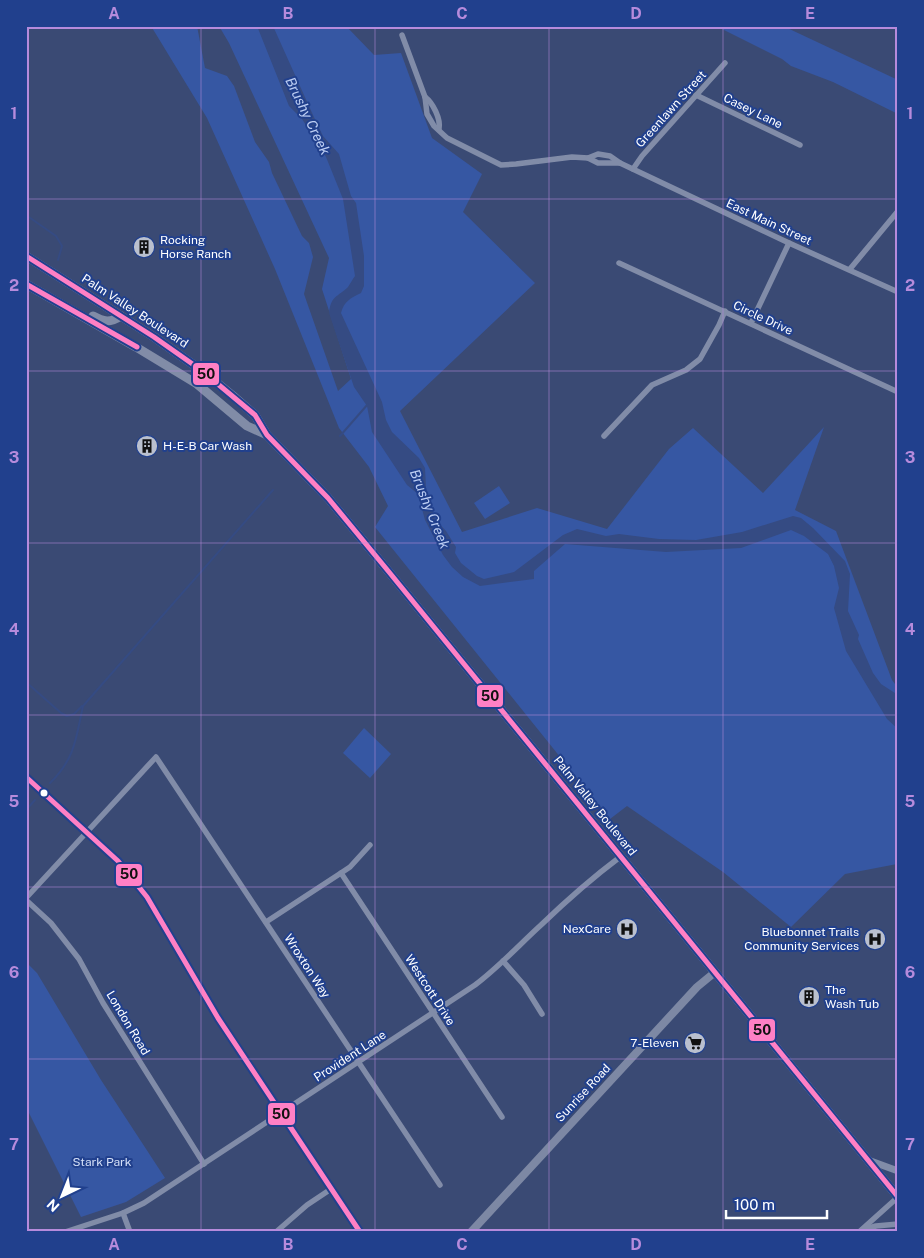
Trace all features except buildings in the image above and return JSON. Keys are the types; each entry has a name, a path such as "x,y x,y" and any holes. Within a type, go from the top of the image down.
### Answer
{"highway":[{"name":"Palm Valley Boulevard","path":"26,256 185,359 255,415 267,435 305,473 334,506 898,1197"},
{"name":"Palm Valley Boulevard","path":"28,285 197,384 247,426 267,435"},
{"path":"28,285 40,285 102,321 111,322 121,316"}],"main road":[{"name":"Sunrise Road","path":"471,1232 697,987 714,972"}],"street":[{"name":"East Main Street","path":"402,36 425,97 429,100 439,122 439,129 446,138 501,164 572,157 588,158 598,154 610,156 620,163 788,243 898,292"},
{"name":"Greenlawn Street","path":"633,169 642,156 724,63"},
{"name":"Casey Lane","path":"696,95 800,144"},
{"path":"850,269 898,211"},
{"path":"751,323 788,243"},
{"name":"Circle Drive","path":"619,262 898,392"},
{"path":"604,436 652,385 686,370 700,359 725,311"},
{"name":"Wroxton Way","path":"87,832 156,758 440,1185"},
{"path":"26,778 118,861 147,897 218,1018 360,1232"},
{"path":"26,899 87,832"},
{"path":"266,922 350,867 370,845"},
{"name":"Provident Lane","path":"65,1232 124,1213 144,1203 475,985 504,961 542,923 602,870 620,857"},
{"name":"Westcott Drive","path":"341,873 502,1117"},
{"name":"London Road","path":"26,899 51,922 79,959 103,1003 204,1164"},
{"path":"504,961 524,985 542,1014"},
{"path":"866,1160 898,1171"},
{"path":"276,1232 307,1205 331,1189"},
{"path":"859,1231 898,1197"},
{"path":"124,1213 130,1232"},
{"path":"859,1231 876,1226 898,1224"}],"green space":[{"path":"151,26 197,26 205,68 227,76 234,86 255,142 269,162 272,173 302,236 309,243 313,257 304,294 338,391 351,379 322,289 329,258 229,43 219,26 346,26 374,55 401,53 432,138 482,174 463,212 535,283 400,411 462,532 537,508 607,529 669,449 693,428 763,493 824,427 795,510 836,531 892,680 898,688 897,864 845,874 791,927 723,872 627,806 610,819 375,527 388,506 369,467 339,428 275,269 207,118"},
{"path":"716,26 783,26 898,80 898,114 833,82 791,66 782,59"},
{"path":"499,486 510,503 485,519 474,503"},
{"path":"364,728 391,754 370,778 343,753"},
{"name":"Stark Park","path":"26,962 37,973 101,1080 165,1178 126,1202 81,1217 26,1107"}],"water":[{"name":"Brushy Creek","path":"257,26 273,26 323,136 339,154 351,196 356,203 364,256 364,286 361,293 346,303 341,313 382,402 386,420 392,432 419,458 425,468 426,488 435,519 446,531 456,547 455,553 461,563 477,576 484,579 514,572 563,535 577,529 606,536 619,534 659,539 696,540 742,532 793,516 801,518 845,561 850,574 848,611 873,673 881,684 898,695 898,729 887,719 846,651 834,608 839,588 834,566 828,554 804,536 791,530 741,548 666,552 565,544 534,571 534,579 480,586 463,577 452,567 443,555 425,520 418,494 407,485 372,432 367,406 354,387 329,313 333,300 348,287 355,276 343,199 326,157 302,119 289,106"}],"waterway":[{"path":"26,215 56,236 62,246 58,260"},
{"path":"340,436 368,404"},
{"path":"50,783 70,757 83,706 273,490"},
{"path":"26,682 61,713 67,716 74,714 82,706"},
{"path":"26,810 35,800"}],"transit line":[{"name":"50","path":"26,256 154,337 201,370 255,415 267,435 328,498 389,572 898,1197"},
{"name":"50","path":"26,284 137,347"},
{"name":"50","path":"26,777 118,861 147,897 218,1018 360,1232"}],"place":[{"name":"Rocking Horse Ranch","path":"144,247"},
{"name":"H-E-B Car Wash","path":"147,446"},
{"name":"NexCare","path":"627,929"},
{"name":"Bluebonnet Trails Community Services","path":"875,939"},
{"name":"The Wash Tub","path":"809,997"},
{"name":"7-Eleven","path":"695,1043"}]}
